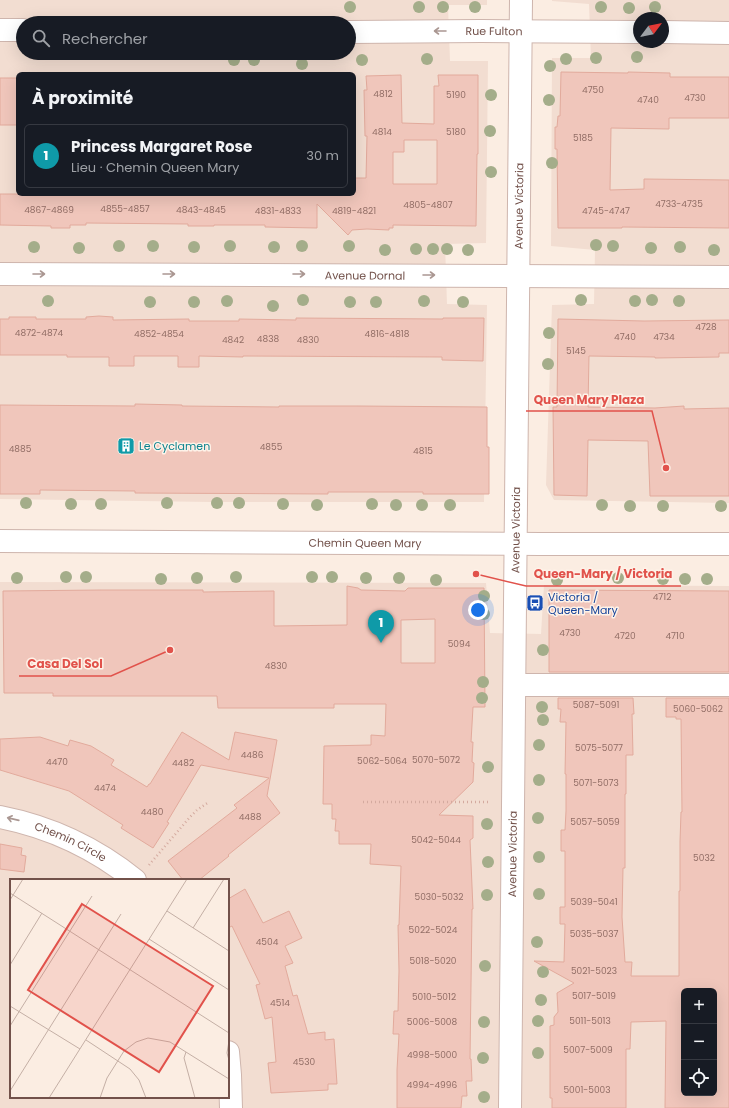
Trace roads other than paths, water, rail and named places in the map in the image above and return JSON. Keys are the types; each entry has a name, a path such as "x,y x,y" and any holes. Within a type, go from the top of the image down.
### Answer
{"street":[{"name":"Avenue Victoria","path":"510,1108 521,0"},
{"path":"0,30 16,30"},
{"name":"Rue Fulton","path":"356,32 633,32"},
{"path":"669,32 729,33"},
{"name":"Avenue Dornal","path":"0,274 729,277"},
{"name":"Chemin Queen Mary","path":"0,541 729,544"},
{"path":"515,685 729,685"},
{"name":"Chemin Circle","path":"0,817 28,823 56,832 140,875"},
{"path":"229,1064 231,1108"}],"place":[{"name":"Le Cyclamen","path":"126,446"},
{"name":"Queen Mary Plaza","path":"666,468"},
{"name":"Queen-Mary / Victoria","path":"476,574"},
{"name":"Victoria / Queen-Mary","path":"535,603"},
{"name":"Princess Margaret Rose","path":"381,643"},
{"name":"Casa Del Sol","path":"170,650"}]}
